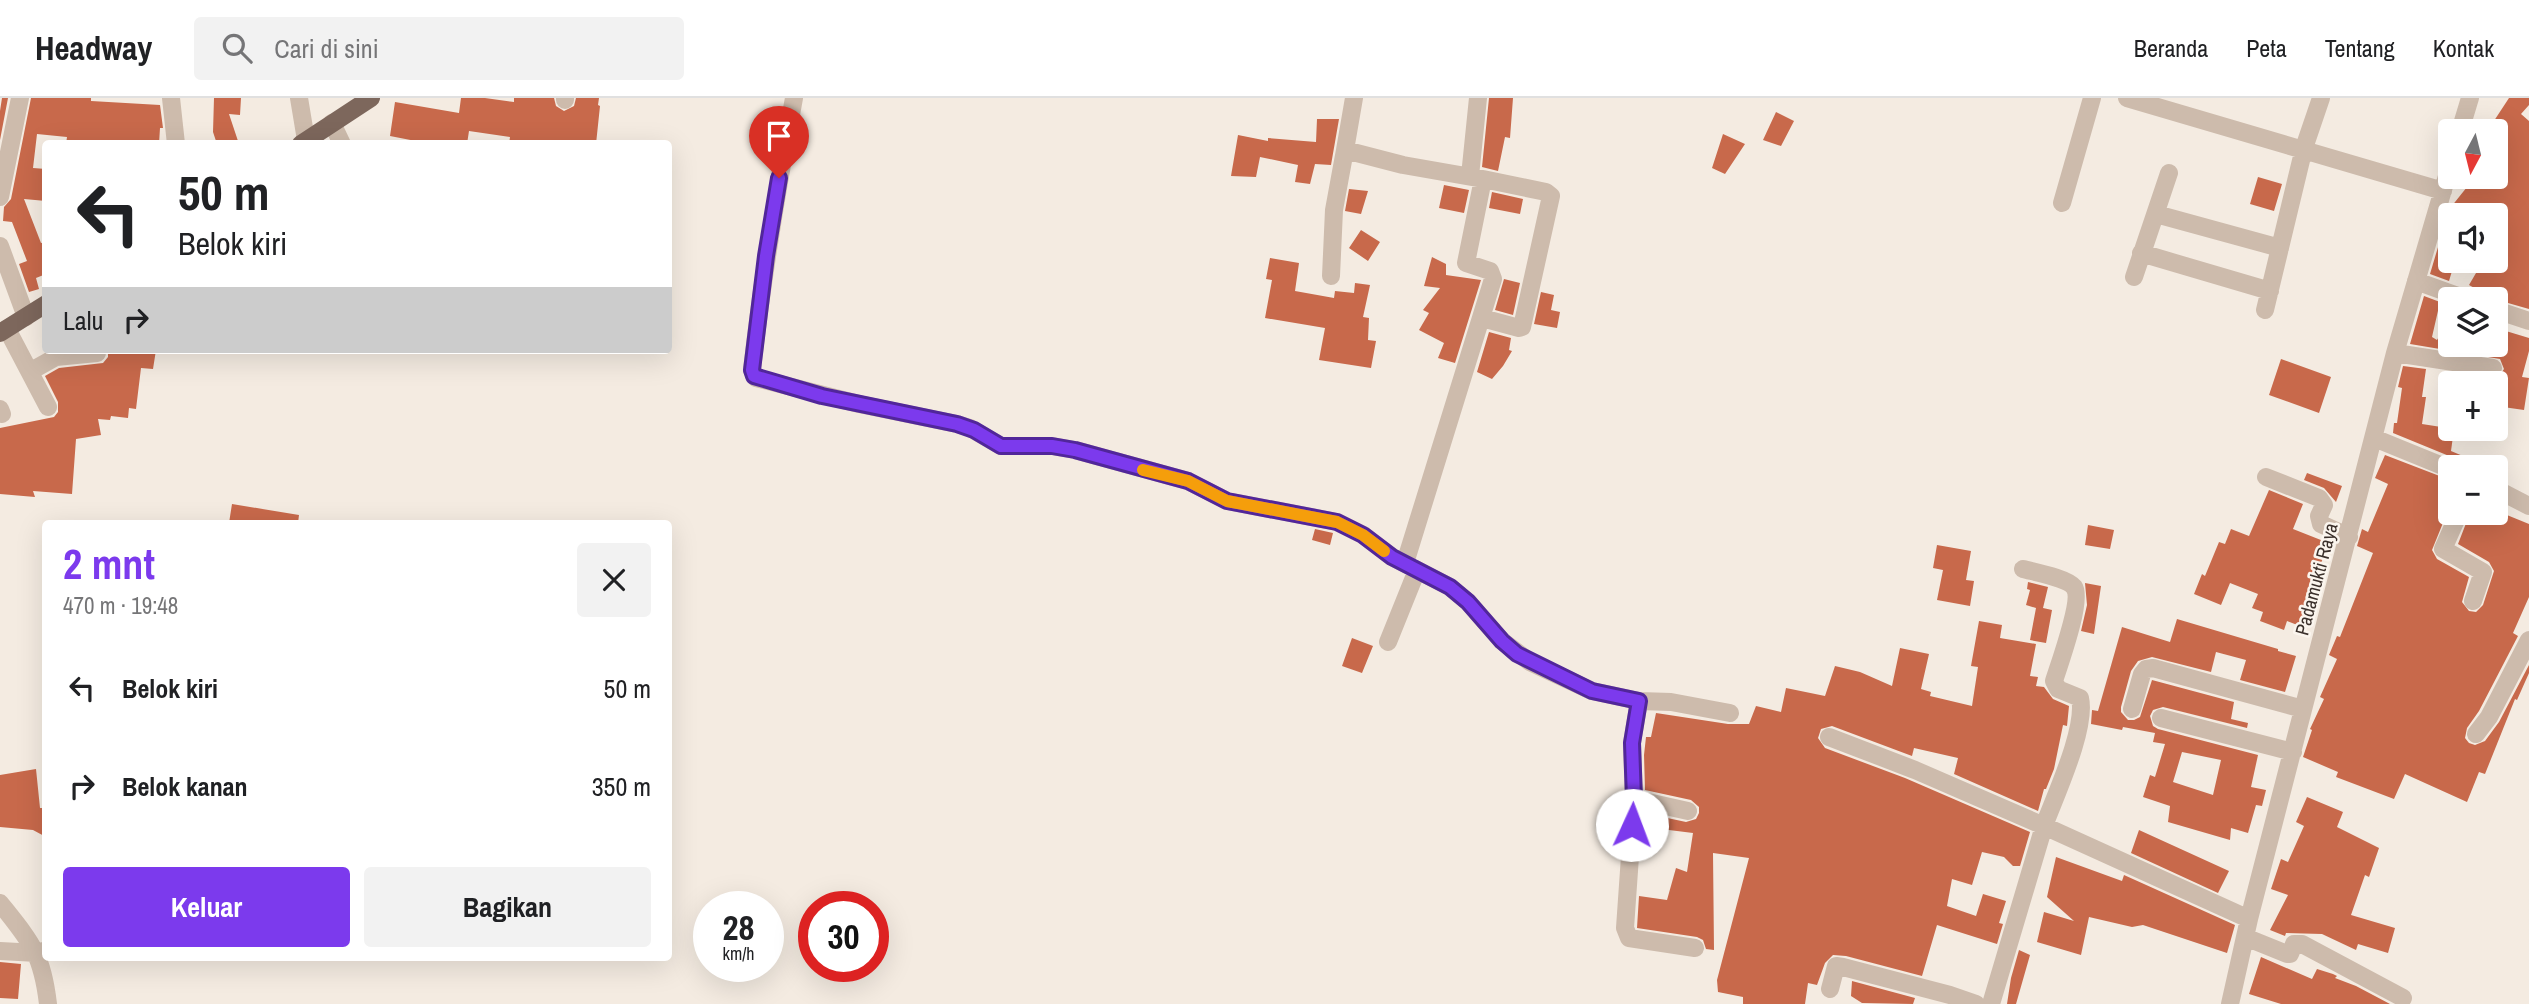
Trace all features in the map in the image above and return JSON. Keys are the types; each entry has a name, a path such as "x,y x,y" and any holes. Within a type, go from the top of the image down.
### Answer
{"main road":[{"path":"307,140 371,98"},
{"path":"4,331 42,307"}],"street":[{"path":"1,185 20,98"},
{"path":"171,98 176,140"},
{"path":"299,98 304,140"},
{"path":"794,98 766,256 752,370 754,376 826,397 957,424 974,430 1001,446 1052,446 1075,450 1188,481 1227,501 1337,522 1363,535 1392,557 1450,587 1468,602 1502,641 1524,658 1592,691 1639,701 1683,704 1730,713"},
{"path":"1331,275 1334,210 1353,98"},
{"path":"1388,642 1493,275 1490,271 1466,262 1477,177 1478,98"},
{"path":"2062,203 2092,98"},
{"path":"2127,98 2443,191"},
{"path":"2265,310 2304,149 2321,98"},
{"path":"2464,119 2470,98"},
{"path":"332,123 340,140"},
{"path":"1345,150 1404,165 1546,192 1551,196 1522,327 1482,317"},
{"path":"2134,277 2169,173"},
{"name":"Padamukti Raya","path":"2230,1004 2249,919 2395,353 2443,191"},
{"path":"2156,214 2280,248"},
{"path":"0,246 26,317"},
{"path":"2141,253 2270,291"},
{"path":"2416,281 2438,289"},
{"path":"2508,314 2529,321"},
{"path":"4,331 31,371 48,407"},
{"path":"2395,353 2493,368"},
{"path":"31,371 56,357 87,354"},
{"path":"2374,438 2438,464"},
{"path":"2266,477 2319,498 2324,505 2319,516 2322,524 2349,537"},
{"path":"2508,495 2529,506"},
{"path":"2454,525 2443,549 2483,572 2473,601"},
{"path":"1991,1004 2044,826 2066,769 2080,720 2080,698 2058,689 2054,681 2072,620 2077,594 2075,588 2069,583 2023,569"},
{"path":"2476,734 2489,717 2529,640"},
{"path":"2132,709 2142,674 2148,668 2217,684 2303,709"},
{"path":"1639,701 1632,743 1634,799 1625,928 1629,937 1695,948"},
{"path":"2161,719 2292,752"},
{"path":"1829,737 1915,770 2249,919"},
{"path":"1634,799 1688,811"},
{"path":"0,903 41,951"},
{"path":"2245,937 2287,954 2290,954 2294,944 2302,944 2403,998"},
{"path":"0,951 41,951"},
{"path":"42,961 48,1004"},
{"path":"1830,989 1832,972 1836,966 1932,997 1976,1004"}],"building":[{"path":"2,98 8,98 0,140 0,111"},
{"path":"31,98 91,98 91,101 160,105 163,128 160,128 159,140 67,140 67,137 37,134 33,168 42,169 42,201 24,199 42,243 42,276 36,278 39,289 29,292 19,264 27,261 12,222 3,221 4,207 11,199"},
{"path":"214,98 241,98 240,115 229,114 238,140 216,140 213,132"},
{"path":"461,98 514,102 514,98 554,98 556,106 564,111 574,106 576,98 599,98 600,106 596,140 510,140 510,137 469,131 468,140 410,140 390,136 395,102 459,113"},
{"path":"1489,98 1513,98 1510,138 1505,137 1498,171 1482,167"},
{"path":"2509,98 2529,98 2529,105 2521,114 2529,121 2529,309 2508,303 2508,287 2469,285 2476,273 2508,273 2508,203 2454,203 2465,189 2508,189 2508,119 2495,119"},
{"path":"1776,112 1794,121 1781,146 1763,140"},
{"path":"1317,119 1339,119 1331,165 1315,164 1310,184 1295,182 1298,165 1260,157 1256,177 1231,176 1238,135 1268,141 1268,138 1316,142"},
{"path":"1723,134 1745,144 1725,174 1712,168"},
{"path":"2258,177 2282,184 2274,211 2250,204"},
{"path":"1444,185 1469,190 1464,213 1439,208"},
{"path":"1349,189 1368,191 1361,214 1345,211"},
{"path":"1492,192 1523,199 1520,214 1489,208"},
{"path":"1361,230 1380,242 1368,261 1349,248"},
{"path":"2438,247 2438,273 2451,273 2449,281 2430,274"},
{"path":"1432,257 1446,264 1446,275 1481,280 1455,363 1438,358 1444,343 1419,330 1429,313 1423,310 1440,288 1424,286"},
{"path":"1270,258 1299,263 1295,291 1334,298 1335,291 1354,293 1355,283 1370,285 1363,317 1369,318 1368,340 1376,341 1371,368 1319,360 1325,328 1265,318 1272,280 1266,279"},
{"path":"1504,279 1520,283 1513,315 1495,310"},
{"path":"1541,292 1554,295 1551,310 1560,312 1557,328 1534,324"},
{"path":"2424,296 2438,301 2432,337 2438,338 2438,349 2410,344"},
{"path":"1489,332 1511,338 1509,350 1512,351 1492,379 1477,372"},
{"path":"2508,332 2529,338 2529,351 2522,377 2529,378 2524,410 2508,408 2508,371 2503,371 2500,359 2488,357 2508,357"},
{"path":"108,354 155,354 153,369 141,368 136,409 129,408 128,418 111,416 110,420 98,419 101,435 76,439 72,494 33,491 35,497 0,494 0,428 54,417 58,412 58,402 45,376 59,368 103,363"},
{"path":"2281,359 2331,377 2319,413 2269,395"},
{"path":"2403,366 2426,369 2422,424 2438,426 2438,441 2452,441 2451,451 2460,455 2447,455 2393,433 2402,388 2398,387"},
{"path":"2385,455 2438,475 2438,525 2442,525 2432,550 2437,559 2469,577 2462,602 2469,611 2476,612 2483,605 2494,571 2489,562 2458,544 2465,525 2508,525 2508,515 2529,524 2529,597 2513,633 2518,636 2479,711 2467,728 2465,738 2469,743 2475,745 2485,741 2499,722 2529,665 2529,673 2517,700 2515,699 2485,774 2479,772 2467,802 2405,774 2394,799 2336,777 2338,772 2303,757 2312,730 2310,729 2324,699 2320,697 2337,659 2329,655 2337,636 2340,637 2373,553 2357,546 2362,529 2368,532 2388,484 2375,478"},
{"path":"2307,473 2342,486 2336,502 2324,488 2304,480"},
{"path":"2269,490 2303,504 2293,529 2331,544 2306,600 2315,604 2305,628 2287,621 2284,630 2260,621 2263,612 2252,608 2258,594 2230,583 2221,605 2194,594 2202,574 2205,576 2219,542 2225,544 2231,529 2249,536"},
{"path":"232,504 299,515 298,520 229,520"},
{"path":"2088,525 2114,530 2110,549 2085,545"},
{"path":"1315,529 1333,533 1330,545 1312,540"},
{"path":"1937,545 1971,551 1966,580 1974,581 1970,606 1937,600 1943,570 1933,568"},
{"path":"2028,582 2048,587 2043,608 2052,610 2046,643 2030,640 2036,608 2026,605 2030,590 2027,589"},
{"path":"2085,583 2101,586 2094,634 2081,631 2087,605"},
{"path":"2177,619 2296,656 2285,692 2240,680 2246,660 2216,652 2211,672 2152,657 2138,661 2131,671 2121,707 2121,712 2128,720 2140,717 2152,680 2234,702 2231,719 2248,723 2247,728 2163,707 2153,710 2150,716 2153,726 2158,729 2258,755 2251,787 2266,790 2262,806 2256,805 2248,833 2231,828 2230,840 2168,822 2170,806 2143,797 2150,775 2155,777 2165,744 2153,742 2155,733 2091,724 2092,710 2098,711 2122,627 2170,642","holes":["2182,752 2221,760 2213,795 2173,782"]},
{"path":"1979,621 2002,625 2000,638 2036,644 2030,676 2038,677 2036,686 2044,687 2053,699 2069,706 2067,726 2063,725 2054,769 2044,789 2038,811 1954,774 1958,758 1914,748 1912,756 1832,726 1821,729 1818,738 1825,748 1905,778 2030,832 2020,866 2013,866 2004,857 1982,852 1972,885 1952,879 1947,906 1976,916 1983,894 2006,901 1999,923 2003,924 1997,944 1937,925 1922,976 1833,955 1825,963 1817,985 1808,983 1805,1004 1743,1004 1743,997 1718,992 1717,980 1749,858 1713,853 1714,950 1706,949 1703,940 1697,937 1637,928 1639,896 1667,900 1676,868 1687,872 1693,833 1661,829 1660,833 1643,831 1644,813 1686,822 1696,819 1699,813 1699,807 1691,800 1645,790 1646,737 1651,737 1656,713 1728,724 1749,724 1756,706 1781,712 1786,688 1825,696 1835,666 1860,672 1892,686 1900,648 1929,654 1921,689 1931,692 1930,696 1972,706 1978,667 1971,666"},
{"path":"1352,638 1373,646 1362,673 1342,666"},
{"path":"36,769 42,808 42,835 33,830 0,827 0,775"},
{"path":"2307,797 2343,812 2337,827 2379,848 2369,877 2365,875 2351,915 2395,928 2388,953 2358,944 2356,950 2322,934 2286,933 2285,936 2270,930 2288,895 2271,889 2281,859 2288,862 2304,826 2296,822"},
{"path":"2139,830 2229,871 2218,893 2131,853"},
{"path":"2056,857 2122,881 2124,875 2235,925 2227,953 2143,925 2132,927 2089,917 2081,955 2037,942 2044,912 2074,921 2047,897"},
{"path":"2019,950 2030,955 2016,1004 2007,1004 2011,978"},
{"path":"2261,957 2312,979 2317,969 2333,974 2337,976 2335,978 2390,1004 2281,1004 2249,994"},
{"path":"0,962 21,964 18,999 0,998"},
{"path":"1852,981 1915,998 1913,1004 1862,1003 1851,996"}],"slow traffic":[{"path":"1143,470 1188,481 1219,499 1337,522 1363,535 1384,551"}],"route":[{"path":"779,178 759,304 752,370 754,376 822,396 957,424 974,430 1001,446 1052,446 1075,450 1188,481 1219,499 1316,516 1349,527 1392,557 1450,587 1468,602 1502,641 1530,662 1592,691 1639,701 1632,743 1632,825"}]}
